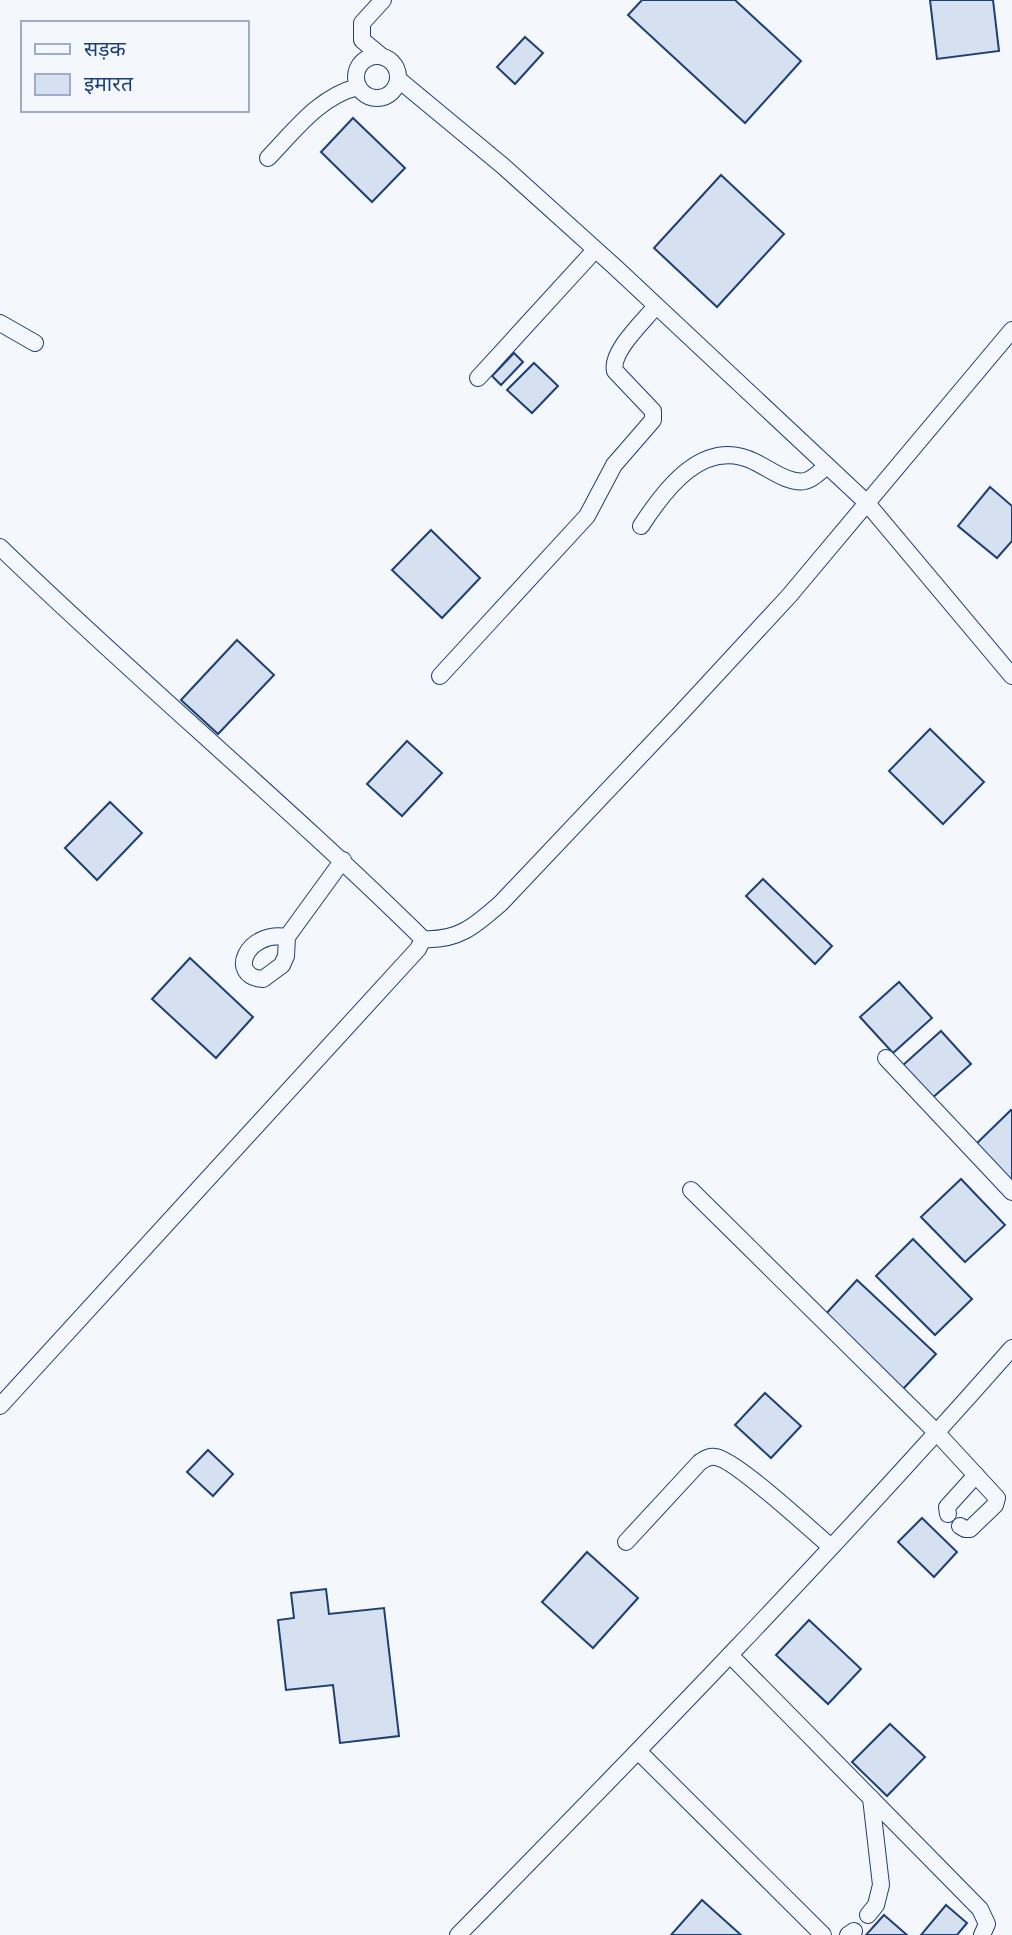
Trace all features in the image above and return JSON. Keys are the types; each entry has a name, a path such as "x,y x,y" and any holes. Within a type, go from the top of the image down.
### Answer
{"street":[{"path":"383,0 362,23 362,40 394,64 398,79 503,166 866,502 1012,676"},
{"path":"380,55 369,57 360,64 356,76 358,87 368,96 381,98 393,91 398,79"},
{"path":"268,158 323,102 337,93 358,87"},
{"path":"478,378 595,250"},
{"path":"440,676 587,516 614,465 653,420 653,411 615,371 614,366 618,352 656,306"},
{"path":"0,323 35,343"},
{"path":"0,547 51,597 343,860 423,939 442,940 460,934 478,923 500,904 679,715 789,596 1012,330"},
{"path":"640,526 667,487 702,461 739,456 753,460 786,478 801,481 813,477 827,466"},
{"path":"287,937 343,860"},
{"path":"0,1406 418,949 423,939"},
{"path":"886,1058 1012,1192"},
{"path":"691,1190 937,1433 976,1475 997,1500 970,1529 965,1529 954,1520 947,1507 976,1475"},
{"path":"458,1935 639,1752 937,1433 1012,1348"},
{"path":"626,1542 700,1462 706,1458 717,1457 738,1469 831,1547"},
{"path":"730,1655 980,1909 987,1924 982,1935"},
{"path":"639,1752 824,1935"},
{"path":"868,1915 876,1905 881,1885 871,1798"}],"building":[{"path":"642,0 735,0 801,61 745,123 628,15"},
{"path":"930,0 993,0 999,51 937,59"},
{"path":"525,37 543,53 515,84 497,67"},
{"path":"353,118 405,168 372,202 321,152"},
{"path":"721,175 784,234 717,307 654,248"},
{"path":"514,353 523,362 501,385 492,376"},
{"path":"534,363 558,386 532,413 507,390"},
{"path":"990,487 1012,506 1012,541 997,558 958,526"},
{"path":"431,530 480,578 442,618 392,570"},
{"path":"237,640 274,675 218,734 181,700"},
{"path":"930,729 984,782 943,824 889,771"},
{"path":"407,741 442,773 402,816 367,784"},
{"path":"110,802 142,833 97,880 65,848"},
{"path":"763,879 832,946 815,964 746,896"},
{"path":"190,958 253,1017 216,1058 152,999"},
{"path":"899,982 932,1018 893,1053 860,1017"},
{"path":"941,1031 971,1064 931,1099 902,1066"},
{"path":"1012,1111 1012,1186 973,1147"},
{"path":"961,1179 1005,1225 965,1262 921,1217"},
{"path":"913,1239 972,1299 935,1335 876,1276"},
{"path":"857,1280 936,1354 903,1389 824,1316"},
{"path":"765,1393 801,1426 771,1458 735,1425"},
{"path":"208,1450 233,1474 213,1496 187,1472"},
{"path":"922,1518 957,1552 934,1577 898,1542"},
{"path":"587,1552 638,1598 593,1648 542,1602"},
{"path":"326,1589 329,1614 384,1608 399,1736 340,1743 333,1685 286,1690 278,1620 294,1618 291,1593"},
{"path":"809,1620 861,1669 828,1704 776,1655"},
{"path":"890,1724 925,1757 887,1796 852,1762"},
{"path":"702,1900 741,1935 671,1935"},
{"path":"946,1905 967,1923 957,1935 921,1935"},
{"path":"884,1915 907,1935 866,1935"}]}
